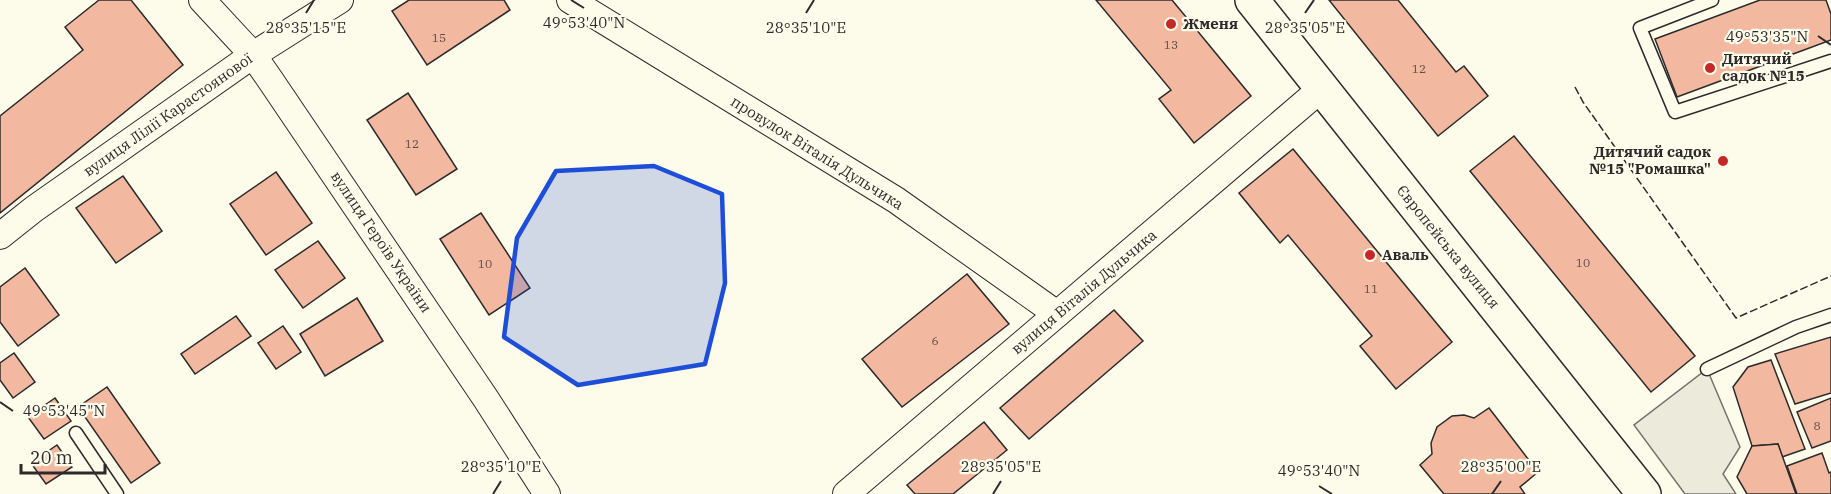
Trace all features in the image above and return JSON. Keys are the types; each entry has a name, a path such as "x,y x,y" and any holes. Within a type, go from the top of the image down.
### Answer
{"street":[{"name":"вулиця Героїв України","path":"202,0 253,55 486,399 547,494"},
{"name":"вулиця Лілії Карастоянової","path":"0,236 34,209 253,55 340,0"},
{"name":"провулок Віталія Дульчика","path":"570,0 896,200 1057,314"},
{"name":"Європейська вулиця","path":"1252,0 1644,494"},
{"name":"вулиця Віталія Дульчика","path":"846,494 1322,89"}],"lane":[{"path":"1712,0 1640,28 1675,112 1831,61"},
{"path":"1707,369 1796,327 1831,315"},
{"path":"76,433 117,494"}],"highlighted area":[{"path":"654,166 722,194 725,283 705,364 578,385 504,337 517,238 556,171"}],"shaded area":[{"path":"1707,369 1740,447 1723,474 1736,494 1685,494 1634,425"}],"building":[{"path":"99,0 131,0 183,65 0,213 0,116 83,50 65,27"},
{"path":"409,0 504,0 510,10 427,65 392,11"},
{"path":"1096,0 1172,0 1251,96 1194,143 1159,99 1171,90"},
{"path":"1329,0 1398,0 1456,72 1464,66 1488,96 1438,136"},
{"name":"Дитячий садок №15","path":"1760,0 1826,0 1831,14 1831,40 1677,97 1655,39"},
{"path":"408,93 457,169 416,195 367,120"},
{"path":"1514,136 1695,356 1651,392 1470,171"},
{"path":"1293,149 1452,342 1396,389 1360,346 1372,336 1288,235 1280,243 1239,193"},
{"path":"276,172 312,223 266,255 230,204"},
{"path":"123,176 162,231 116,263 76,208"},
{"path":"481,213 530,288 489,315 440,239"},
{"path":"318,241 345,278 303,308 275,270"},
{"path":"25,268 59,315 18,346 0,322 0,287"},
{"path":"967,274 1009,324 902,407 862,359"},
{"path":"357,298 383,341 325,376 300,334"},
{"path":"1114,310 1143,341 1029,439 1000,408"},
{"path":"236,316 251,336 195,374 181,354"},
{"path":"283,326 301,352 276,369 258,343"},
{"path":"1831,337 1831,393 1795,404 1775,354"},
{"path":"14,353 35,382 13,398 0,380 0,363"},
{"path":"1771,360 1805,449 1782,457 1778,444 1752,446 1733,387 1748,367"},
{"path":"107,387 160,463 131,483 78,407"},
{"path":"55,398 71,421 44,439 28,417"},
{"path":"1831,398 1831,441 1812,448 1797,412"},
{"path":"1489,408 1538,472 1520,487 1525,494 1444,494 1420,465 1432,454 1431,443 1437,427 1452,416 1464,415 1474,418"},
{"path":"984,422 1007,450 953,494 915,494 907,485"},
{"path":"1778,444 1796,494 1747,494 1737,477 1752,446"},
{"path":"57,445 72,467 46,484 31,463"},
{"path":"1822,453 1829,473 1831,472 1831,494 1797,494 1787,466"}],"fence":[{"path":"1575,87 1583,102 1736,318 1831,276"}],"place":[{"name":"Жменя","path":"1171,24"},
{"name":"Дитячий садок №15","path":"1710,68"},
{"name":"Дитячий садок №15 \"Ромашка\"","path":"1723,161"},
{"name":"Аваль","path":"1370,255"}]}
